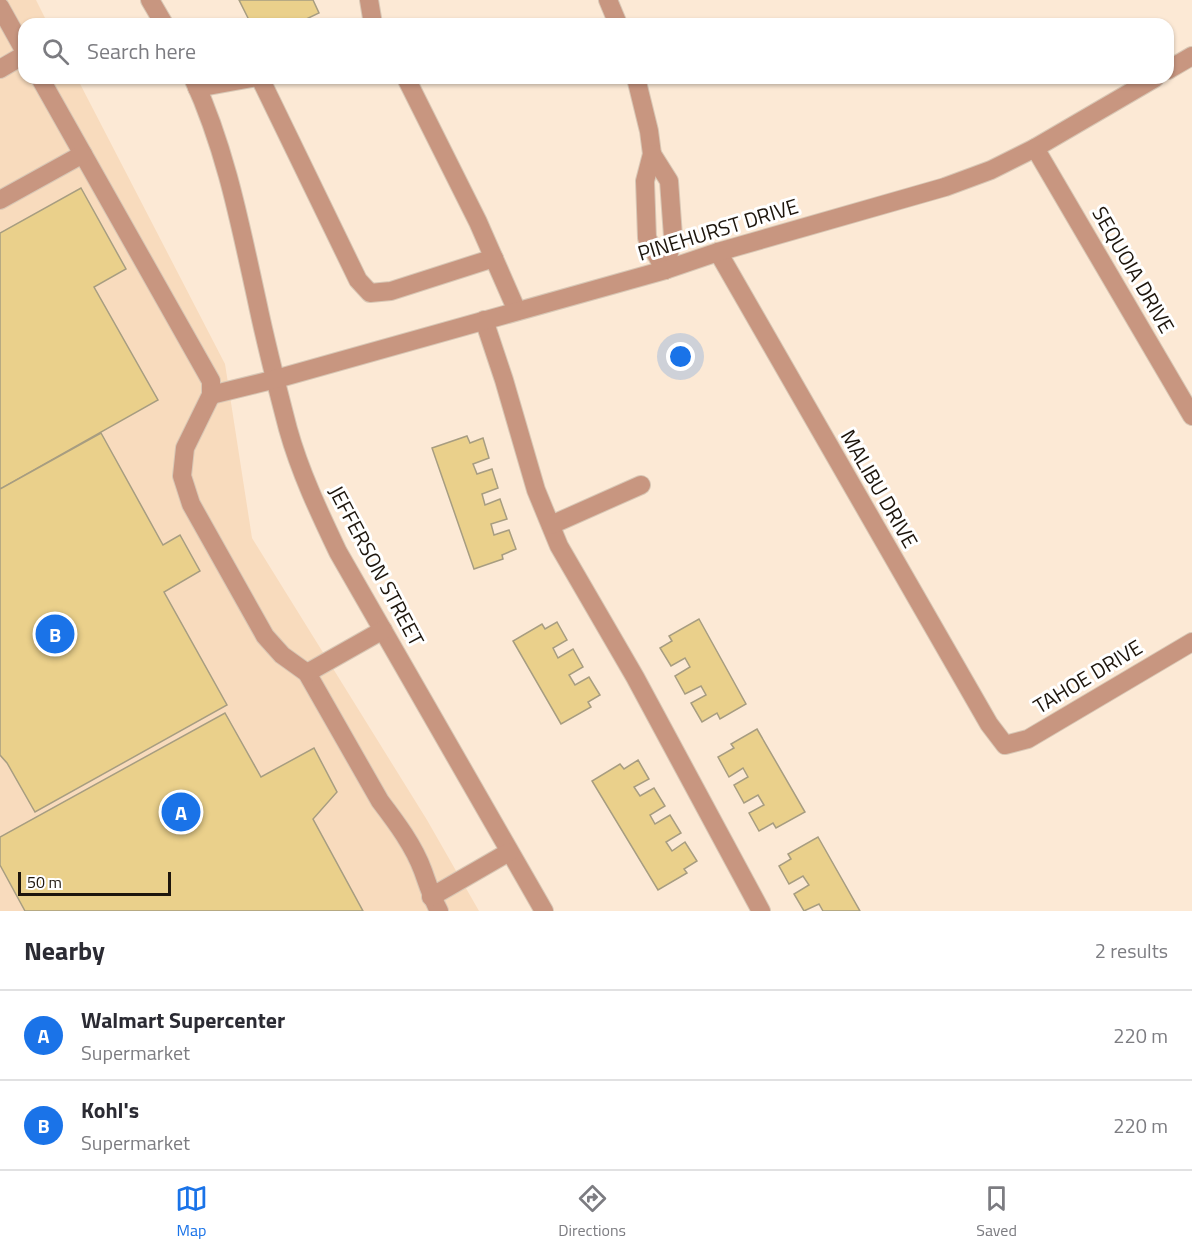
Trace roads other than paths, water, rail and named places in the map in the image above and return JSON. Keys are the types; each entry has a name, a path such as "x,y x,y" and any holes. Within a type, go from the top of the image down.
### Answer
{"street":[{"path":"150,0 160,18"},
{"path":"369,0 372,18"},
{"path":"608,0 616,18"},
{"path":"0,7 18,39"},
{"path":"1174,67 1192,57"},
{"path":"0,69 18,58"},
{"path":"43,84 211,381 211,394 184,448 182,476 191,504 265,636 282,655 307,672 380,801 395,820 423,869 435,904 509,852"},
{"name":"JEFFERSON STREET","path":"195,84 222,153 240,216 257,302 289,431 310,493 338,552 544,911"},
{"path":"263,84 358,280 370,293 391,291 494,258"},
{"path":"409,84 478,222 517,311"},
{"path":"637,84 652,154 669,181 673,236 665,270"},
{"name":"PINEHURST DRIVE","path":"211,394 276,379 665,270 718,252 945,187 991,170 1035,148 1145,84"},
{"name":"SEQUOIA DRIVE","path":"1035,148 1192,416"},
{"path":"0,200 83,154"},
{"path":"652,154 645,181 647,238 665,270"},
{"name":"MALIBU DRIVE","path":"718,252 989,724 1005,745"},
{"path":"484,321 536,490 559,546 635,677 761,911"},
{"path":"550,525 641,485"},
{"path":"307,672 383,630"},
{"name":"TAHOE DRIVE","path":"1005,745 1028,739 1192,642"}],"place":[{"name":"Kohl's","path":"55,634"},
{"name":"Walmart Supercenter","path":"181,812"}]}
